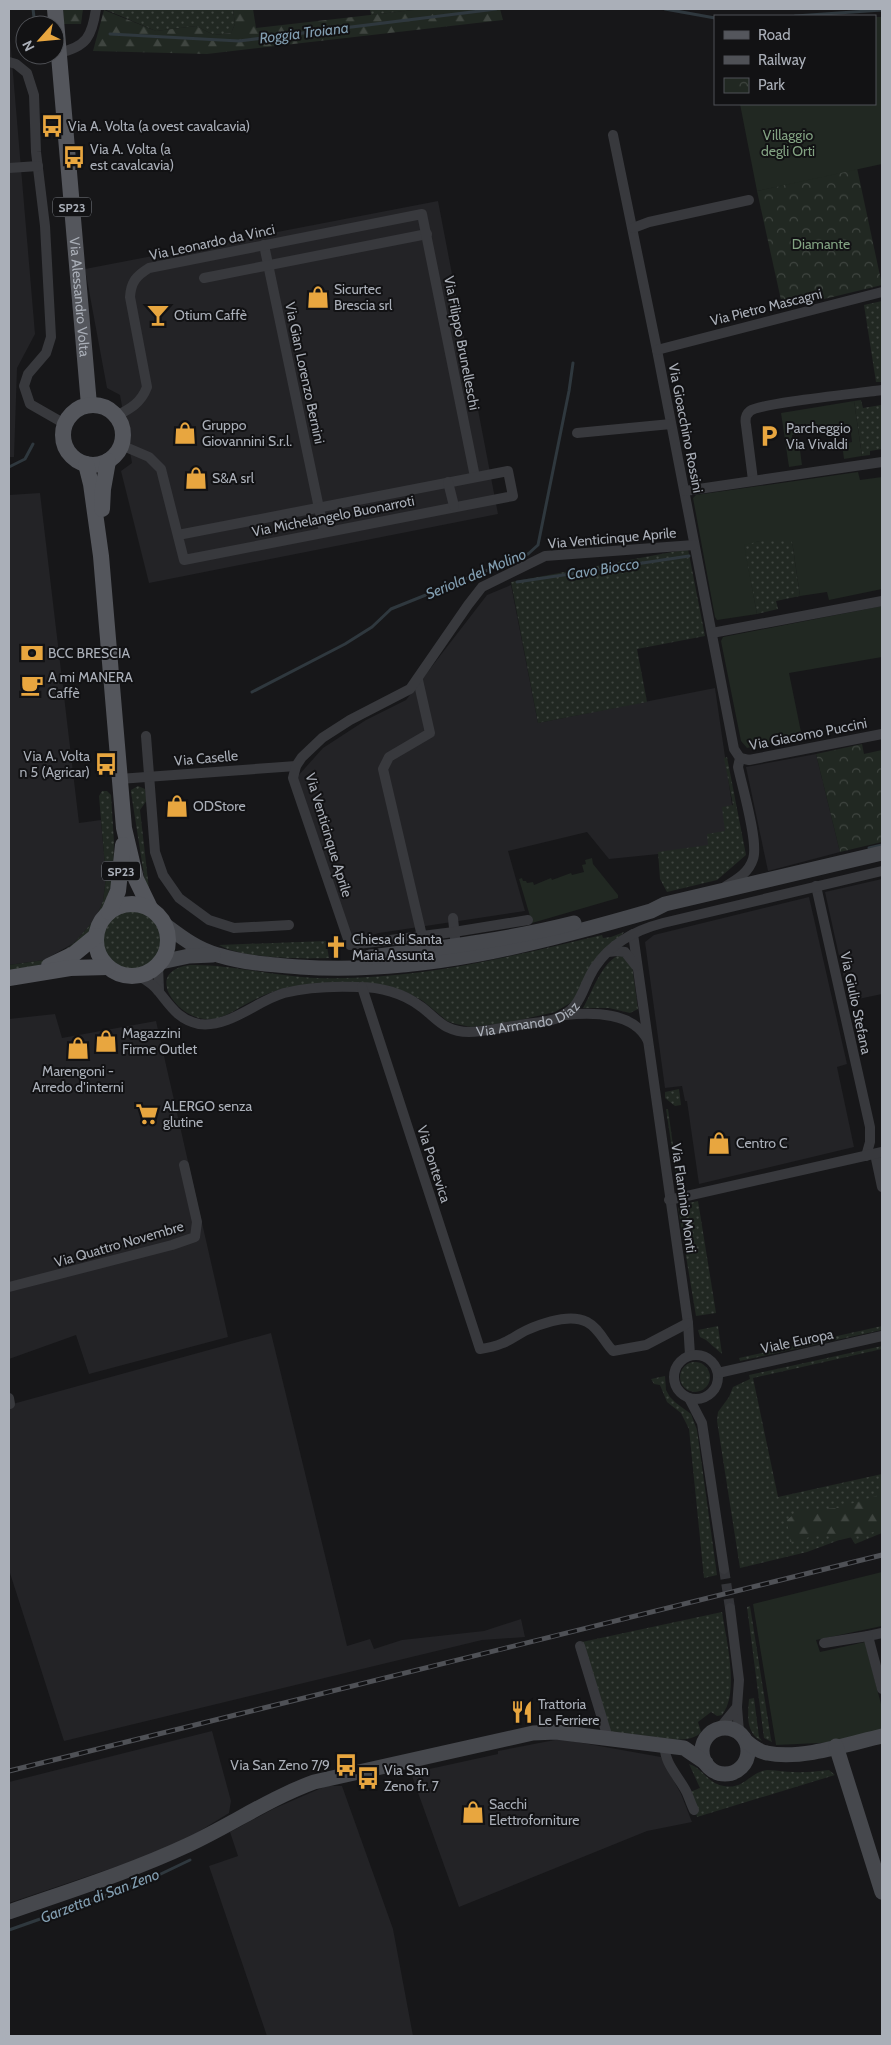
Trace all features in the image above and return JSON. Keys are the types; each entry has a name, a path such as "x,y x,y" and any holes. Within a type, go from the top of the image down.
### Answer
{"main road":[{"name":"Via Alessandro Volta","path":"59,65 89,405"},
{"path":"108,461 101,464 86,464 76,460 69,452 64,443 63,433 65,424 75,411 89,405 109,410 116,416 122,430 121,445"},
{"name":"SP23","path":"101,556 103,489 108,461 116,454 121,445"},
{"name":"SP23","path":"86,464 91,484 101,556 124,828 136,879 150,908"},
{"name":"SP23","path":"109,912 120,880 124,828"},
{"path":"122,905 143,905 150,908 159,915 165,925 168,944 160,964 146,974 139,976 124,975 108,967 98,953 96,936 100,922 109,912 122,905"},
{"path":"16,976 74,954 96,936"},
{"path":"16,976 70,968 108,967"}],"street":[{"path":"65,52 74,50 85,42 94,27 96,9"},
{"path":"12,63 28,73 34,94 38,166 45,226 51,337 46,353 28,374 24,386 30,404 65,424"},
{"name":"Via Gioacchino Rossini","path":"613,135 685,491 734,749 740,758 738,766 754,842 754,857 749,868 738,879 715,892"},
{"path":"9,168 38,166"},
{"path":"633,228 649,222 749,200"},
{"name":"Via Filippo Brunelleschi","path":"422,214 475,477"},
{"name":"Via Leonardo da Vinci","path":"116,416 133,407 143,398 147,388 130,297 131,285 138,274 149,268 422,214"},
{"path":"204,278 427,234"},
{"name":"Via Gian Lorenzo Bernini","path":"264,245 324,532"},
{"name":"Via Pietro Mascagni","path":"657,350 882,292"},
{"path":"753,480 745,418 749,412 756,408 782,403 882,390"},
{"path":"577,433 670,424"},
{"name":"Via Michelangelo Buonarroti","path":"121,445 149,457 161,469 184,560 513,496 508,470 178,535"},
{"path":"685,491 882,462"},
{"path":"448,482 454,506"},
{"name":"Via Venticinque Aprile","path":"385,940 350,946 293,778 296,766 302,757 322,738 350,720 403,693 418,680 482,587 502,576 545,556 694,544"},
{"path":"712,633 882,601"},
{"path":"418,680 430,733 389,757 383,769 422,936"},
{"name":"Via Giacomo Puccini","path":"740,758 749,760 882,734"},
{"path":"146,736 155,852 163,875 179,898 209,920 234,928 289,925"},
{"name":"Via Caselle","path":"119,779 296,766"},
{"path":"159,990 160,964 188,956 217,955 259,963 302,967 360,968 436,961 551,940 651,911 665,904 882,852"},
{"name":"Via Armando Diaz","path":"139,976 159,990 170,1008 192,1022 211,1024 229,1019 285,993 316,988 362,987 404,997 421,1006 447,1027 462,1031 490,1029 562,1016 579,1001 594,969 607,952 633,934 656,925 882,871"},
{"name":"Via Giulio Stefana","path":"816,886 870,1127 870,1142 882,1187"},
{"path":"372,957 385,940 422,936 455,939 547,930 650,903 665,904"},
{"path":"436,961 455,939 453,918"},
{"path":"302,967 372,957 455,939 528,920"},
{"path":"165,925 190,943 217,955"},
{"name":"Via Flaminio Monti","path":"633,934 645,1008 669,1200 688,1323 690,1355"},
{"path":"607,952 617,950 625,952 639,970"},
{"name":"Via Pontevica","path":"362,987 480,1349 497,1346 538,1326 565,1319 578,1319 587,1322 613,1351 646,1345 688,1323"},
{"path":"579,1001 579,1008 582,1014"},
{"path":"562,1016 582,1014 618,1017 632,1022 642,1017 645,1008"},
{"name":"Via Flaminio Monti","path":"632,1022 644,1032 650,1045"},
{"path":"669,1200 874,1154"},
{"name":"Via Quattro Novembre","path":"9,1287 172,1245 195,1237 198,1222 184,1165"},
{"name":"Viale Europa","path":"718,1373 882,1336"},
{"path":"690,1355 702,1355 708,1358 716,1367 718,1373 717,1384 706,1396 695,1399 689,1398 679,1391 674,1379 674,1373 679,1362 690,1355"},
{"path":"706,1396 702,1422 724,1569"},
{"path":"689,1398 702,1422"},
{"path":"730,1608 740,1680 737,1707 748,1754 744,1766"},
{"path":"824,1643 882,1633"},
{"path":"868,1636 882,1689"},
{"path":"580,1646 608,1738"},
{"path":"720,1728 737,1707"},
{"path":"684,1748 705,1739 714,1730 720,1728 734,1729 767,1753"},
{"path":"9,1912 139,1866 190,1844 280,1796 314,1782 533,1733 556,1732 684,1748 706,1763"},
{"path":"705,1739 702,1751 710,1769 724,1774 731,1774 767,1753 805,1753 882,1736"},
{"path":"665,1745 664,1751 686,1790 694,1810"},
{"path":"836,1746 882,1892"}],"shaded area":[{"path":"9,26 35,334 17,368 14,457 9,457"},
{"path":"438,201 498,514 149,583 121,471 132,463 120,395 107,388 85,269"},
{"path":"40,493 79,823 101,820 106,878 103,901 96,918 74,943 44,960 9,965 9,495"},
{"path":"511,585 538,723 715,688 738,846 609,859 587,832 508,851 525,911 379,933 350,941 297,777 323,748 366,720 406,700 487,595"},
{"path":"816,754 840,852 768,871 746,767"},
{"path":"882,879 882,994 849,1001 825,892"},
{"path":"809,897 847,1064 837,1067 854,1147 699,1184 687,1101 685,1101 682,1086 665,1088 645,942 654,935"},
{"path":"55,1014 62,1038 156,1021 228,1337 89,1374 76,1335 9,1359 9,1019"},
{"path":"271,1333 347,1646 370,1639 374,1649 402,1640 484,1631 521,1619 525,1637 482,1640 64,1741 9,1570 9,1405"},
{"path":"212,1731 231,1801 229,1813 190,1837 139,1859 9,1903 9,1782"},
{"path":"560,1739 661,1757 681,1794 692,1822 647,1831 459,1907 411,1773 498,1754 498,1751"},
{"path":"326,1786 342,1786 393,1929 413,2036 267,2036 209,1866 238,1856 230,1832 273,1809"}],"green space":[{"path":"63,9 83,9 81,24 65,24 65,15 63,15"},
{"path":"104,9 233,9 235,24 231,33 214,35 196,26 156,31"},
{"path":"233,9 253,9 256,28 423,9 500,9 503,20 207,54 93,51 104,10 156,31 196,26 214,35 231,33 235,24"},
{"path":"370,9 423,9 371,15"},
{"name":"Villaggio degli Orti","path":"876,17 882,17 882,164 757,191 740,105 876,105"},
{"name":"Diamante","path":"857,168 882,285 783,309 757,191"},
{"path":"882,301 882,382 876,382 864,305"},
{"path":"861,400 863,408 881,405 882,403 882,449 870,451 870,455 862,456 854,401"},
{"path":"854,401 862,456 844,459 842,444 852,442 850,426 831,429 831,432 813,435 812,431 792,435 795,451 800,450 802,465 789,467 781,413"},
{"path":"858,472 860,480 882,477 882,589 829,600 827,592 800,596 792,541 760,541 744,545 757,614 717,620 693,498 696,495"},
{"path":"792,540 800,596 776,601 778,609 757,614 743,544 760,541"},
{"path":"688,549 705,636 637,649 647,702 538,723 511,582"},
{"path":"882,606 882,657 789,673 802,737 747,748 741,741 721,641 723,637"},
{"path":"862,744 864,754 882,750 882,842 840,852 816,754"},
{"path":"727,757 746,855 717,880 667,892 660,879 658,852 708,845 707,834 725,831 722,807 733,805 724,758"},
{"path":"138,786 145,789 147,800 140,810 149,889 145,882 131,792 131,790"},
{"path":"102,791 107,791 111,795 114,842 113,876 115,876 90,934 48,962 9,974 9,965 44,960 63,951 74,943 96,918 103,901 106,878 99,796"},
{"path":"592,858 593,864 618,895 618,898 532,923 519,879 522,878 527,883 533,882 534,885 551,878 552,880 571,873 572,875 584,872 582,865 586,864 585,860"},
{"path":"132,911 148,916 156,924 161,940 156,956 148,964 132,969 116,964 108,956 103,940 108,924 116,916"},
{"path":"624,932 572,1002 555,1012 511,1022 471,1027 447,1021 423,1001 406,992 386,986 290,987 255,999 222,1017 204,1019 193,1016 183,1010 169,993 166,984 168,976 176,969 190,965 221,966 318,978 354,978 425,972 496,959 602,935 603,938 611,937"},
{"path":"326,941 329,958 257,956 229,950 219,945"},
{"path":"622,954 632,965 638,1009 630,1013 609,1008 583,1008 604,969 615,957"},
{"path":"679,1089 681,1105 675,1106 665,1098 665,1092"},
{"path":"666,1109 668,1109 679,1189 678,1189"},
{"path":"698,1201 716,1313 696,1316 678,1208 680,1205"},
{"path":"718,1326 722,1354 700,1337 698,1330"},
{"path":"882,1326 882,1330 740,1361 739,1358"},
{"path":"882,1346 882,1349 753,1378 778,1497 882,1474 882,1533 855,1544 850,1536 807,1552 740,1568 717,1421 718,1412 729,1397 733,1387 750,1379 749,1375"},
{"path":"695,1362 706,1366 710,1377 706,1388 695,1392 684,1388 680,1377 684,1366"},
{"path":"665,1376 666,1390 670,1397 691,1414 697,1430 717,1575 704,1578 689,1429 681,1413 667,1402 660,1385 654,1384 651,1379"},
{"path":"882,1494 882,1530 840,1540 822,1534 790,1542 787,1520 799,1510 838,1508"},
{"path":"882,1572 882,1626 816,1640 820,1652 865,1642 882,1708 882,1732 842,1742 776,1745 753,1604"},
{"path":"750,1606 772,1742 764,1738 747,1607"},
{"path":"722,1612 729,1651 731,1680 727,1705 722,1715 717,1716 711,1712 698,1722 701,1732 695,1737 685,1739 658,1739 610,1733 582,1642"},
{"path":"754,1698 759,1737 762,1741 753,1733 749,1723 749,1699"},
{"path":"689,1764 718,1785 731,1787 742,1783 761,1771 767,1770 803,1772 829,1770 835,1775 697,1817 690,1792 700,1788"}],"waterway":[{"name":"Roggia Troiana","path":"33,9 34,15"},
{"name":"Roggia Troiana","path":"110,34 239,41 496,9"},
{"name":"Roggia Troiana","path":"665,9 714,18"},
{"name":"Roggia Troiana","path":"810,15 882,10"},
{"name":"Seriola del Molino","path":"252,692 345,644 372,627 391,609 528,554 538,545 573,363"},
{"name":"Cavo Biocco","path":"9,467 25,459 33,444"},
{"name":"Cavo Biocco","path":"517,582 689,556"},
{"path":"869,848 882,845"},
{"name":"Garzetta di San Zeno","path":"9,1930 142,1883 190,1860"}],"tunnel":[{"path":"724,1569 730,1608"}],"railway":[{"path":"9,1771 882,1555"}],"place":[{"name":"Via A. Volta (a ovest cavalcavia)","path":"52,126"},
{"name":"Via A. Volta (a est cavalcavia)","path":"74,157"},
{"name":"Sicurtec Brescia srl","path":"318,297"},
{"name":"Otium Caffè","path":"158,315"},
{"name":"Gruppo Giovannini S.r.l.","path":"185,433"},
{"name":"Parcheggio Via Vivaldi","path":"769,436"},
{"name":"S&A srl","path":"196,478"},
{"name":"BCC BRESCIA","path":"32,653"},
{"name":"A mi MANERA Caffè","path":"32,685"},
{"name":"Via A. Volta n 5 (Agricar)","path":"106,764"},
{"name":"ODStore","path":"177,806"},
{"name":"Chiesa di Santa Maria Assunta","path":"336,947"},
{"name":"Magazzini Firme Outlet","path":"106,1041"},
{"name":"Marengoni - Arredo d'interni","path":"78,1048"},
{"name":"ALERGO senza glutine","path":"147,1114"},
{"name":"Centro C","path":"719,1143"},
{"name":"Trattoria Le Ferriere","path":"522,1712"},
{"name":"Via San Zeno 7/9","path":"346,1765"},
{"name":"Via San Zeno fr. 7","path":"368,1778"},
{"name":"Sacchi Elettroforniture","path":"473,1812"}]}
